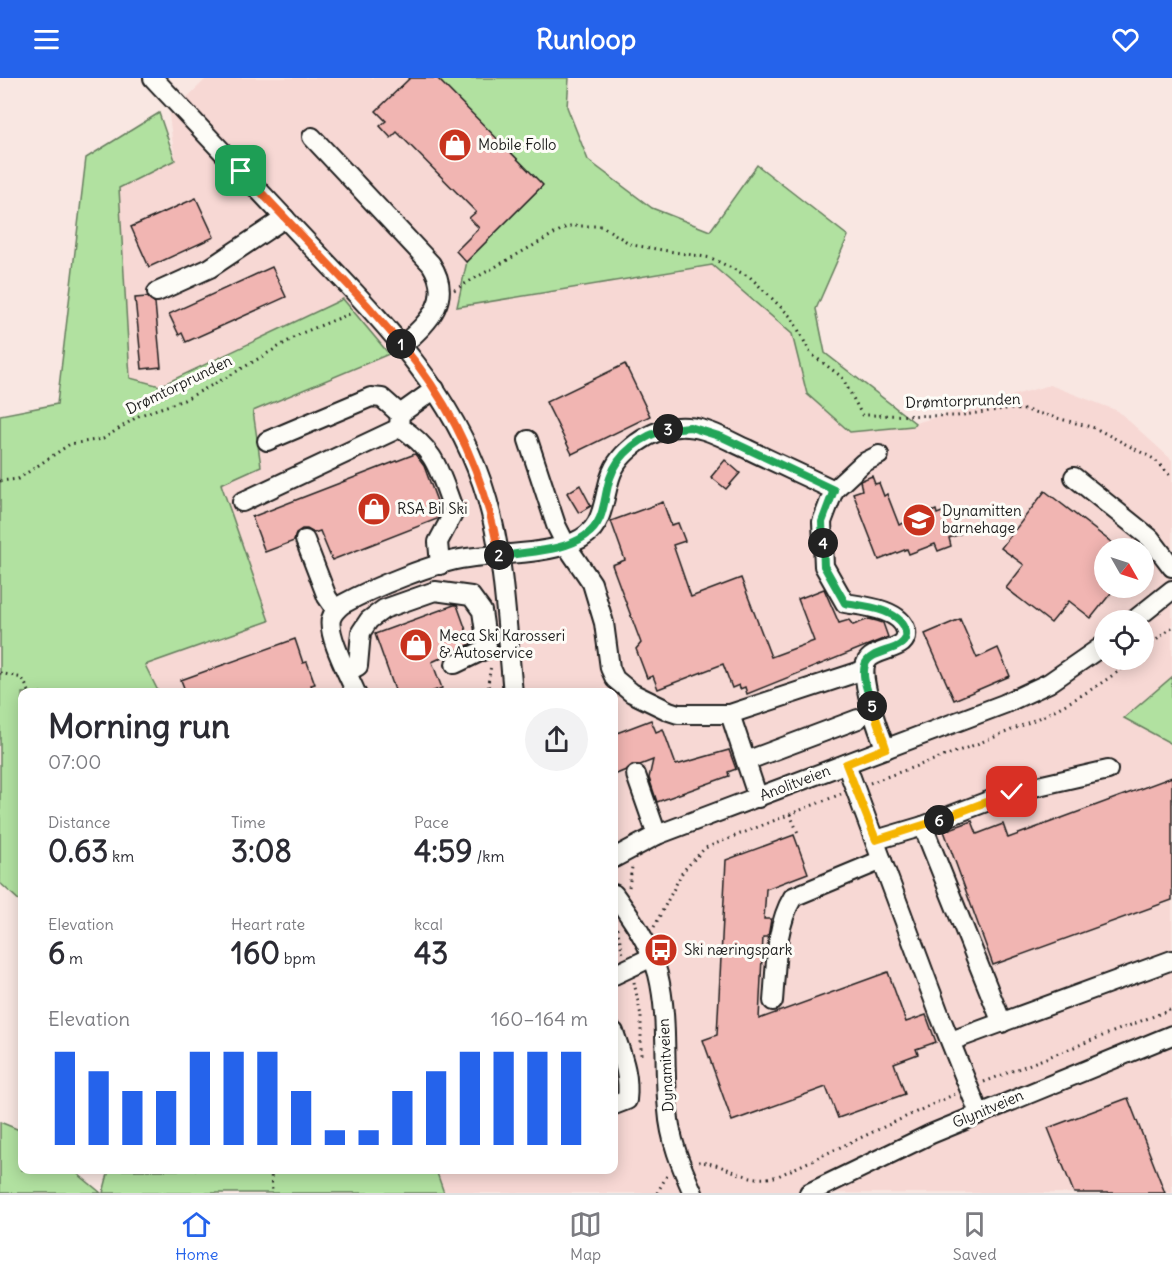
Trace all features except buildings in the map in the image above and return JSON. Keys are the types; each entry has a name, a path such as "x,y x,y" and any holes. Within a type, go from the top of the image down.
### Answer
{"street":[{"path":"153,78 368,306 435,388 457,425 475,463 490,511 499,557 512,688"},
{"path":"312,137 431,264 440,281 439,297 430,317 402,346"},
{"path":"157,292 210,268 285,218"},
{"path":"242,502 391,432 400,420 435,388"},
{"path":"267,441 371,397 382,398 429,450 453,508 453,514 438,542 440,565"},
{"path":"354,688 330,624 336,610 357,597 440,565 466,558 499,557 566,545 587,534 600,518 609,479 621,456 649,435 678,427 690,427 722,437 834,490"},
{"path":"528,440 556,525 566,545 592,583 604,623 610,668 621,685 678,714 730,714 864,670"},
{"path":"879,455 863,463 834,490 822,522 824,566 845,603 889,613 898,618 906,632 906,638 901,644 868,658 864,670 866,685 886,748"},
{"path":"1074,477 1150,538 1172,567"},
{"path":"305,540 327,597 336,610"},
{"path":"414,575 421,594"},
{"path":"1146,610 1172,590"},
{"path":"347,672 358,666 361,632 369,620 384,609 421,594 435,591 471,596 482,611 487,646 484,650 455,664"},
{"name":"Anolitveien","path":"618,856 657,835 1027,694 1094,652"},
{"path":"730,714 758,798"},
{"path":"746,762 858,719"},
{"path":"846,764 978,1113"},
{"path":"876,840 923,826 1012,792 1108,771"},
{"path":"636,775 657,835"},
{"path":"923,826 1002,1023"},
{"path":"773,1001 778,941 787,908 793,897 882,860"},
{"name":"Dynamitveien","path":"618,899 647,932 663,1008 666,1090 671,1133 676,1152 693,1193"},
{"path":"621,972 652,957"},
{"path":"951,1041 1172,960"},
{"name":"Glynitveien","path":"809,1193 978,1113 1172,1035"},
{"path":"618,1043 626,1065 628,1083 627,1100 618,1103"}],"path":[{"name":"Drømtorprunden","path":"439,297 502,265 568,226 602,226 632,245 711,258 750,277 792,318 811,354 842,377 862,415 957,416 1004,409 1026,410 1095,428 1154,459 1172,477"},
{"name":"Drømtorprunden","path":"0,481 18,479 70,444 103,439 140,415 184,400 302,333 368,306"},
{"path":"1154,642 1172,627"},
{"path":"487,646 490,662 489,688"},
{"path":"647,932 683,871 699,853 720,841 1043,717 1095,688 1119,670"},
{"path":"0,673 22,678 27,688"},
{"path":"790,814 798,833"},
{"path":"618,938 621,972 639,1001 640,1063"},
{"path":"695,1162 704,1162 753,1179 763,1180 778,1176 919,1109 1172,1009"},
{"path":"657,1193 666,1176 672,1171"},
{"path":"271,1174 272,1193"}],"shaded area":[{"name":"Ski næringspark","path":"207,78 435,78 669,271 712,265 792,334 807,394 913,426 915,423 1050,385 1118,411 1172,460 1172,1193 444,1193 437,1174 618,1174 618,688 156,688 145,665 268,621 221,483 253,411 389,353 342,299 159,386 130,378 119,188 175,160 169,115"}],"green space":[{"path":"435,78 569,78 567,107 588,160 652,208 710,231 757,165 848,236 816,309 825,353 915,423 913,426 850,432 807,394 792,334 712,265 457,307 467,261 542,186"},
{"path":"159,113 175,160 119,188 130,378 160,386 343,299 389,354 253,411 261,466 221,484 269,621 145,665 156,688 18,688 18,899 0,883 0,415 57,404 86,158"},
{"path":"1172,677 1172,744 1124,718"},
{"path":"0,1122 18,1129 18,1174 78,1174 101,1193 0,1193"},
{"path":"108,1174 437,1174 444,1193 103,1193"}],"place":[{"name":"Mobile Follo","path":"455,145"},
{"name":"RSA Bil Ski","path":"374,509"},
{"name":"Dynamitten barnehage","path":"919,520"},
{"name":"Meca Ski Karosseri & Autoservice","path":"416,645"},
{"name":"Ski næringspark","path":"661,950"}],"route":[{"path":"241,171 368,306 426,375 457,425 475,463 490,511 499,557 566,545 587,534 600,518 609,479 621,456 649,435 662,430 690,427 722,437 834,490 822,522 824,566 845,603 889,613 898,618 904,626 906,638 901,644 868,658 864,670 866,685 886,748 846,764 876,840 923,826 1012,792"}]}
